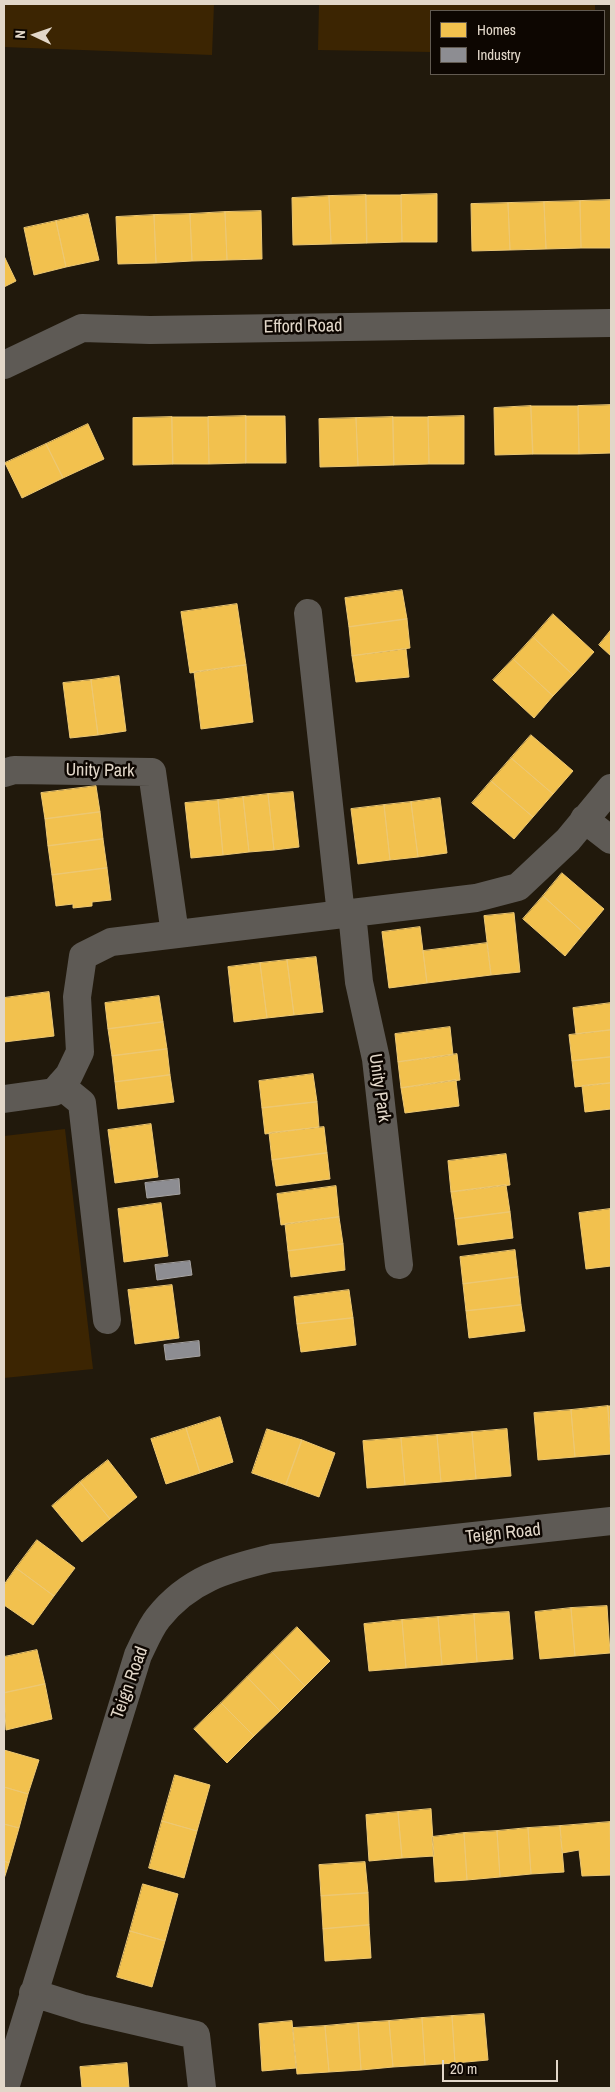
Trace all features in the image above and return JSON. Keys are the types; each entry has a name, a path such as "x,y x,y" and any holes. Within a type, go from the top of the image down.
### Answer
{"street":[{"name":"Efford Road","path":"4,365 82,328 150,330 611,323"},
{"name":"Unity Park","path":"308,613 346,914 358,982 376,1059 398,1265"},
{"name":"Unity Park","path":"4,773 14,770 152,772 175,934"},
{"path":"4,1099 54,1092 69,1075 80,1052 77,997 83,956 111,942 476,898 518,887 568,840 611,788"},
{"path":"584,819 611,840"},
{"path":"60,1084 82,1102 108,1320"},
{"name":"Teign Road","path":"5,2088 138,1655 158,1618 185,1591 223,1570 272,1558 611,1522"},
{"path":"33,1993 84,2009 196,2035 202,2088"}],"shaded area":[{"path":"4,4 214,4 212,55 4,47"},
{"path":"319,4 595,4 595,10 430,10 430,52 318,50"},
{"path":"65,1129 93,1369 4,1378 4,1136"}],"building: Homes":[{"path":"437,194 437,242 402,242 401,195"},
{"path":"366,195 367,243 331,244 329,196"},
{"path":"366,195 401,195 402,242 367,243"},
{"path":"329,196 331,244 293,245 292,198"},
{"path":"611,200 611,248 581,248 580,201"},
{"path":"580,201 581,248 546,249 544,202"},
{"path":"544,202 546,249 510,250 508,203"},
{"path":"508,203 510,250 472,251 471,204"},
{"path":"261,211 262,259 227,260 225,212"},
{"path":"225,212 227,260 192,261 190,214"},
{"path":"88,214 99,260 66,267 56,221"},
{"path":"190,214 192,261 156,263 154,215"},
{"path":"154,215 156,263 118,264 116,217"},
{"path":"56,221 66,267 34,275 24,228"},
{"path":"4,256 16,281 4,287"},
{"path":"611,405 611,453 579,454 578,406"},
{"path":"531,406 533,454 495,455 494,408"},
{"path":"531,406 578,406 579,454 533,454"},
{"path":"246,416 246,463 209,464 208,417"},
{"path":"246,416 285,416 286,463 246,463"},
{"path":"464,416 464,464 429,464 428,417"},
{"path":"172,417 173,464 133,465 133,418"},
{"path":"172,417 208,417 209,464 173,464"},
{"path":"393,417 394,465 358,466 356,418"},
{"path":"393,417 428,417 429,464 394,465"},
{"path":"356,418 358,466 320,467 319,419"},
{"path":"88,424 104,459 63,478 46,444"},
{"path":"46,444 63,478 22,498 5,463"},
{"path":"402,590 407,619 349,627 345,598"},
{"path":"237,604 246,665 190,673 181,612"},
{"path":"553,614 594,652 573,675 533,637"},
{"path":"407,619 410,648 352,656 349,627"},
{"path":"611,630 611,656 599,645"},
{"path":"533,637 573,675 553,696 513,659"},
{"path":"406,649 409,677 356,682 352,656"},
{"path":"513,659 553,696 534,718 493,680"},
{"path":"246,665 253,722 201,729 194,672"},
{"path":"119,676 126,731 98,735 91,680"},
{"path":"91,680 98,735 70,738 63,683"},
{"path":"531,735 573,771 553,794 511,758"},
{"path":"511,758 553,794 533,817 491,781"},
{"path":"491,781 533,817 514,839 472,803"},
{"path":"96,786 100,812 45,819 41,793"},
{"path":"293,792 299,847 274,850 268,794"},
{"path":"268,794 274,850 249,852 243,797"},
{"path":"243,797 249,852 223,855 218,800"},
{"path":"440,798 447,853 418,857 411,802"},
{"path":"218,800 223,855 191,858 185,803"},
{"path":"411,802 418,857 390,860 384,805"},
{"path":"384,805 390,860 358,864 351,809"},
{"path":"100,812 103,839 48,846 45,819"},
{"path":"103,839 107,868 52,875 48,846"},
{"path":"107,868 111,900 92,902 92,906 73,908 73,904 56,906 52,875"},
{"path":"562,873 604,909 584,933 543,896"},
{"path":"543,896 584,933 565,956 523,919"},
{"path":"514,913 520,972 491,975 484,916"},
{"path":"420,927 427,983 389,988 382,932"},
{"path":"487,943 491,975 427,983 423,951"},
{"path":"316,957 323,1012 294,1015 287,960"},
{"path":"287,960 294,1015 267,1018 260,963"},
{"path":"260,963 267,1018 234,1022 228,967"},
{"path":"49,992 54,1036 4,1042 4,998"},
{"path":"159,996 163,1022 108,1029 105,1003"},
{"path":"611,1003 611,1030 576,1034 573,1008"},
{"path":"163,1022 167,1049 112,1056 108,1029"},
{"path":"450,1027 453,1055 398,1062 395,1034"},
{"path":"611,1030 611,1057 572,1061 569,1035"},
{"path":"167,1049 170,1075 115,1082 112,1056"},
{"path":"457,1054 460,1080 401,1088 398,1062"},
{"path":"611,1057 611,1083 575,1087 572,1061"},
{"path":"313,1074 317,1102 262,1108 259,1081"},
{"path":"170,1075 174,1102 118,1109 115,1082"},
{"path":"456,1080 459,1106 405,1113 401,1088"},
{"path":"611,1083 611,1109 585,1112 582,1086"},
{"path":"317,1102 319,1127 265,1134 262,1108"},
{"path":"151,1124 158,1177 115,1183 108,1130"},
{"path":"324,1127 327,1153 272,1160 269,1133"},
{"path":"327,1153 330,1179 276,1186 272,1160"},
{"path":"506,1154 510,1185 451,1192 448,1161"},
{"path":"506,1185 510,1212 455,1219 451,1192"},
{"path":"336,1186 339,1217 281,1225 277,1194"},
{"path":"161,1203 168,1256 124,1262 118,1209"},
{"path":"610,1209 611,1266 586,1269 579,1213"},
{"path":"510,1212 513,1238 458,1245 455,1219"},
{"path":"339,1217 343,1244 288,1251 285,1224"},
{"path":"343,1244 345,1270 291,1277 288,1251"},
{"path":"515,1250 518,1277 463,1284 460,1257"},
{"path":"518,1277 521,1305 466,1311 463,1284"},
{"path":"172,1285 179,1338 135,1344 128,1290"},
{"path":"349,1290 353,1318 297,1324 294,1297"},
{"path":"521,1305 525,1331 469,1338 466,1311"},
{"path":"353,1318 356,1345 301,1352 297,1324"},
{"path":"608,1406 611,1454 575,1457 571,1410"},
{"path":"608,1406 611,1406 611,1449"},
{"path":"571,1410 575,1457 538,1460 534,1413"},
{"path":"220,1417 233,1462 200,1473 186,1428"},
{"path":"186,1428 200,1473 166,1484 151,1439"},
{"path":"267,1429 302,1440 286,1485 252,1473"},
{"path":"507,1429 511,1476 476,1479 472,1432"},
{"path":"472,1432 476,1479 441,1482 437,1435"},
{"path":"437,1435 441,1482 405,1485 401,1438"},
{"path":"401,1438 405,1485 367,1488 363,1441"},
{"path":"302,1440 335,1453 319,1497 286,1485"},
{"path":"108,1460 137,1497 110,1519 80,1482"},
{"path":"80,1482 110,1519 82,1542 52,1506"},
{"path":"37,1540 75,1568 54,1596 16,1568"},
{"path":"16,1568 54,1596 33,1625 4,1605 4,1585"},
{"path":"607,1606 610,1653 575,1656 571,1608"},
{"path":"571,1608 575,1656 540,1659 535,1612"},
{"path":"509,1612 513,1659 477,1662 474,1614"},
{"path":"474,1614 477,1662 442,1665 438,1617"},
{"path":"438,1617 442,1665 406,1668 402,1620"},
{"path":"402,1620 406,1668 369,1671 364,1624"},
{"path":"297,1627 330,1661 305,1686 272,1652"},
{"path":"37,1650 45,1684 4,1693 4,1657"},
{"path":"272,1652 305,1686 280,1711 247,1677"},
{"path":"247,1677 280,1711 254,1736 221,1703"},
{"path":"45,1684 52,1719 6,1730 4,1693"},
{"path":"221,1703 254,1736 227,1763 194,1729"},
{"path":"4,1750 39,1760 28,1794 4,1787"},
{"path":"175,1775 210,1785 197,1831 162,1821"},
{"path":"4,1787 28,1794 19,1828 4,1824"},
{"path":"431,1809 434,1856 402,1858 398,1812"},
{"path":"398,1812 402,1858 369,1861 366,1815"},
{"path":"162,1821 197,1831 184,1878 149,1868"},
{"path":"610,1822 611,1875 582,1876 579,1850 562,1853 560,1826"},
{"path":"4,1824 19,1828 9,1863 4,1861"},
{"path":"560,1826 564,1872 531,1874 528,1828"},
{"path":"528,1828 531,1874 500,1877 497,1831"},
{"path":"497,1831 500,1877 467,1880 464,1833"},
{"path":"464,1833 467,1880 435,1882 432,1837"},
{"path":"4,1861 9,1863 4,1879"},
{"path":"365,1862 368,1893 321,1896 319,1865"},
{"path":"143,1884 178,1894 165,1941 130,1931"},
{"path":"368,1893 369,1925 323,1929 321,1896"},
{"path":"369,1925 371,1958 325,1961 323,1929"},
{"path":"130,1931 165,1941 152,1987 117,1977"},
{"path":"484,2014 488,2060 455,2063 452,2016"},
{"path":"452,2016 455,2063 425,2065 422,2018"},
{"path":"422,2018 425,2065 393,2067 389,2021"},
{"path":"292,2021 296,2068 262,2071 259,2024"},
{"path":"389,2021 393,2067 361,2070 358,2023"},
{"path":"358,2023 361,2070 329,2072 325,2026"},
{"path":"325,2026 329,2072 297,2074 293,2028"},
{"path":"127,2063 129,2088 82,2088 80,2067"}],"building: Industry":[{"path":"179,1179 180,1194 147,1198 145,1183"},
{"path":"190,1261 192,1275 157,1280 155,1265"},
{"path":"199,1341 200,1356 166,1360 164,1345"}]}
